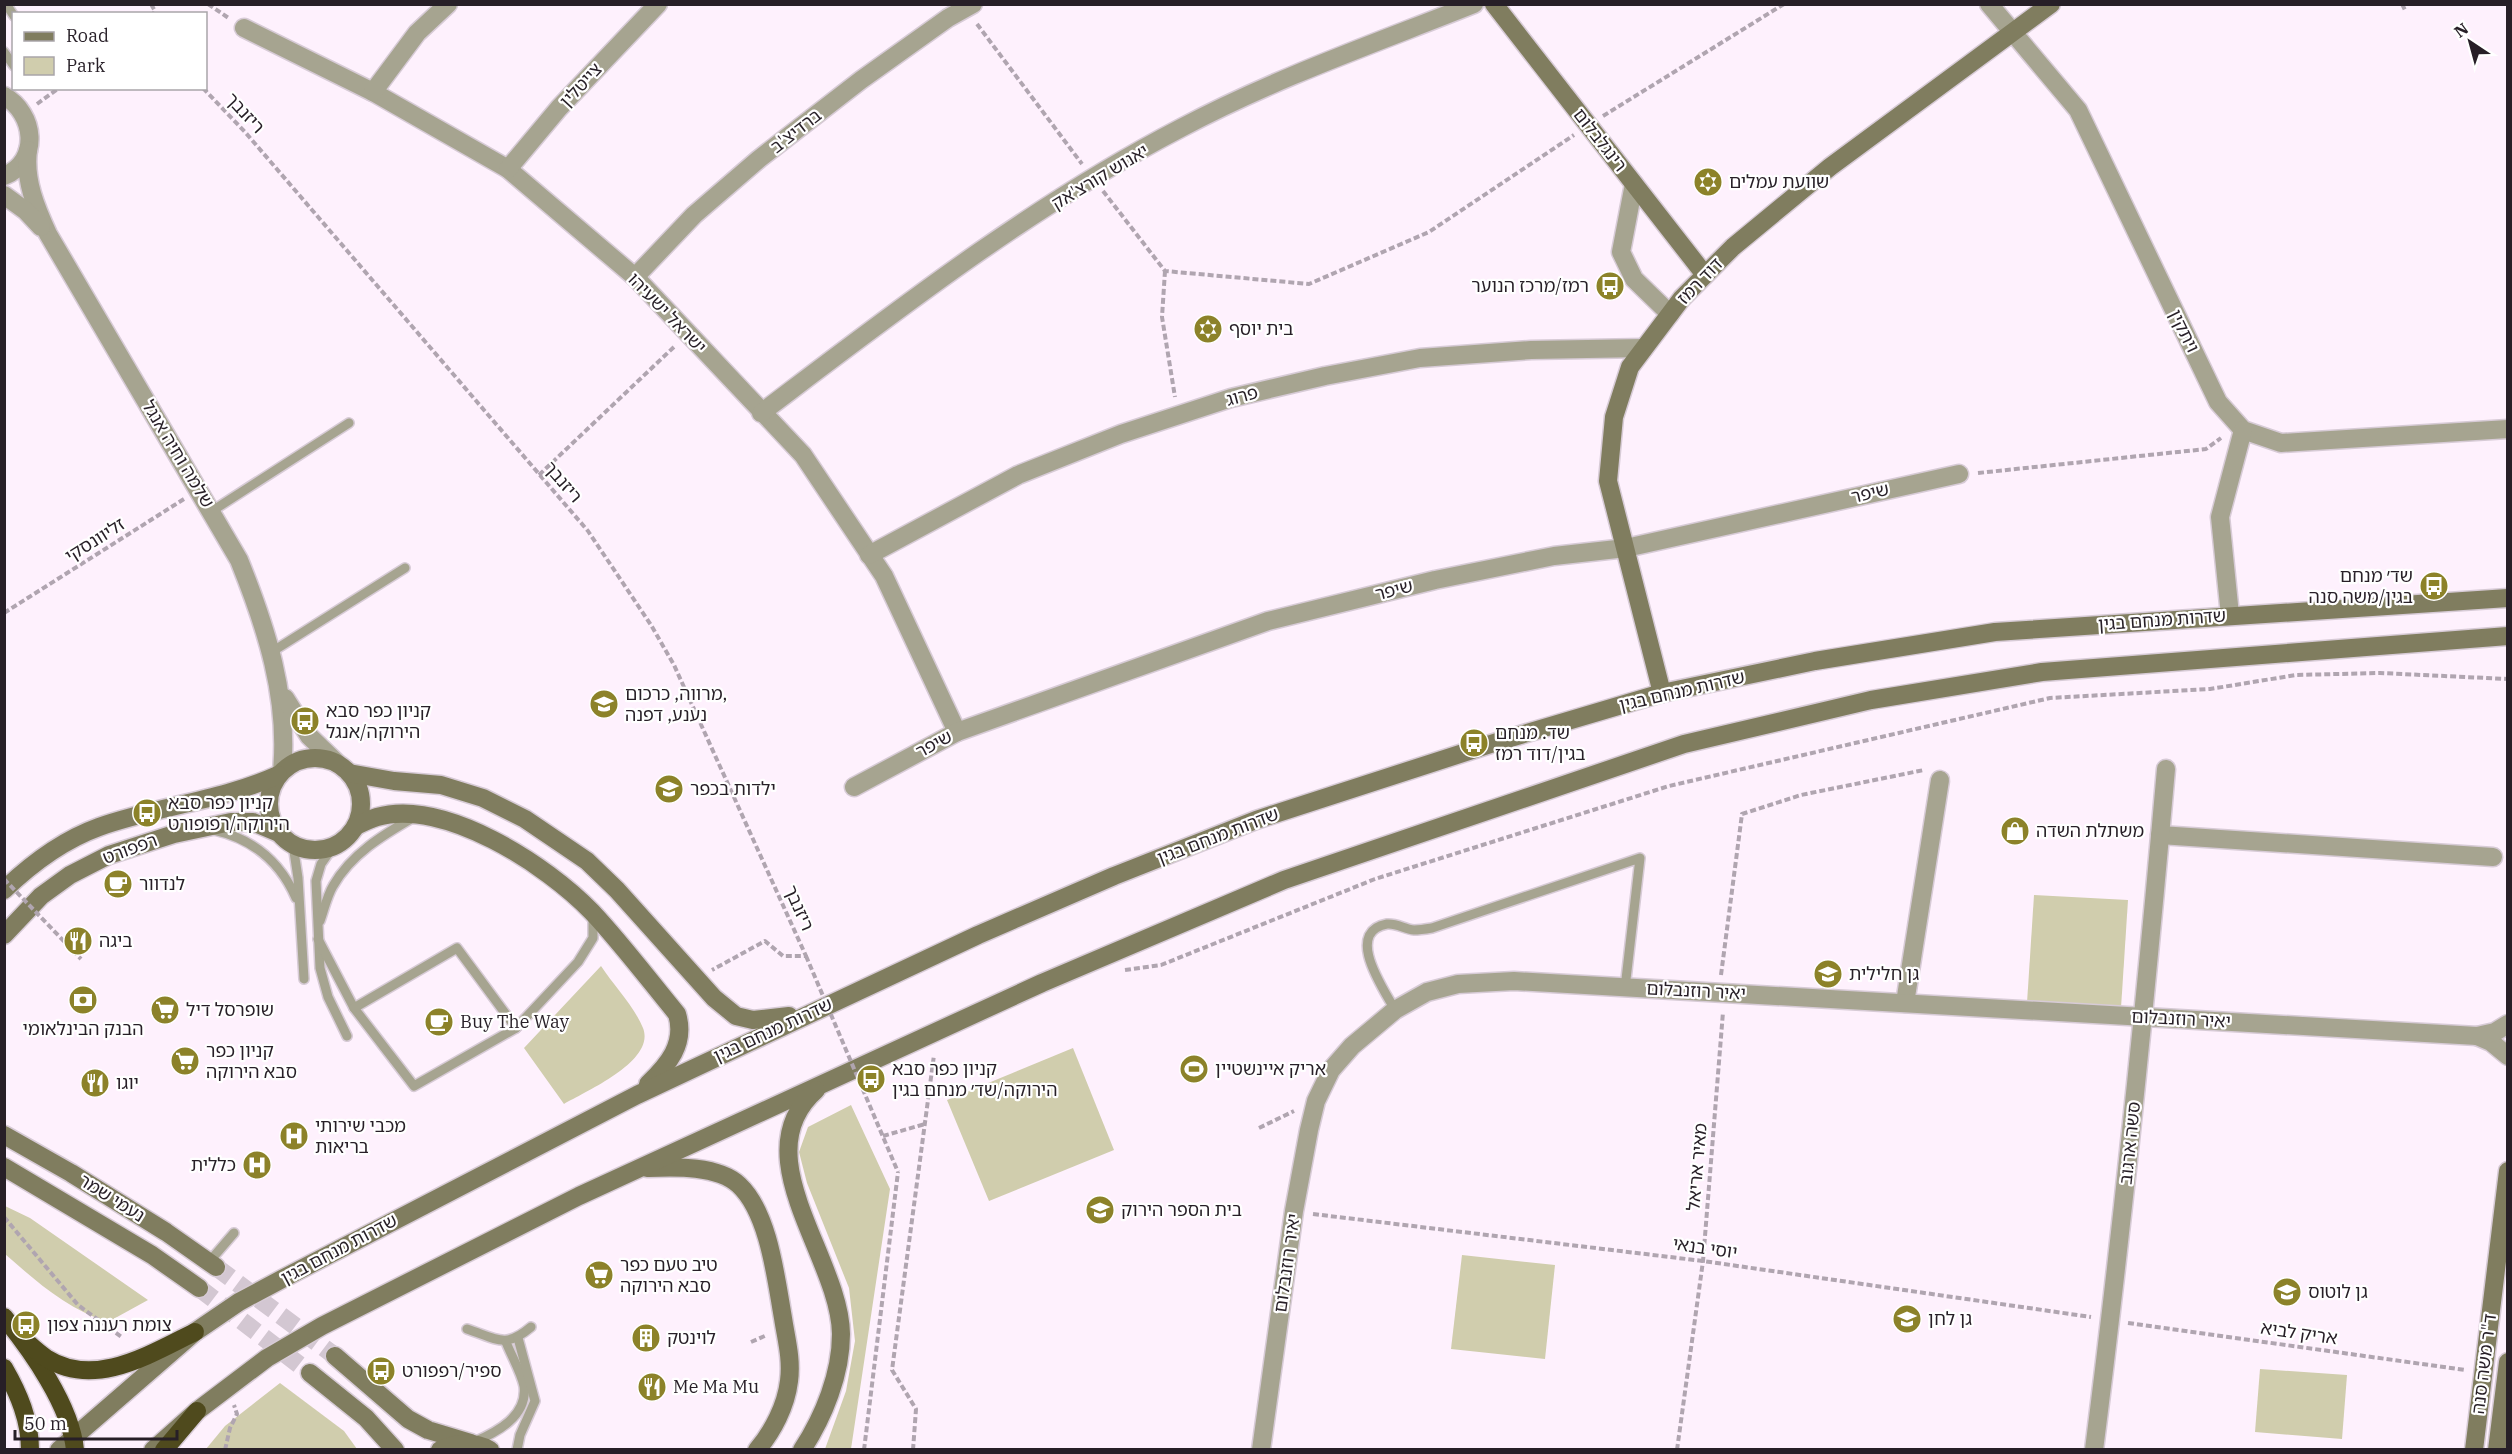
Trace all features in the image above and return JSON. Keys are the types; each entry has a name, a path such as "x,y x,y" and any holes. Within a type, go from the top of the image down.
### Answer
{"highway":[{"path":"4,1317 21,1337 53,1390 74,1443"},
{"path":"21,1337 45,1357 62,1366 83,1370 134,1362 195,1332"},
{"path":"4,1368 23,1408 30,1431 30,1449"},
{"path":"164,1449 196,1411"}],"main road":[{"name":"רינגלבלום","path":"1494,4 1705,275"},
{"name":"דוד רמז","path":"1662,693 1608,481 1614,417 1629,367 1670,314 1733,247 1830,167 2051,4"},
{"name":"שדרות מנחם בגין","path":"58,1449 74,1443 195,1332 239,1302 274,1283 637,1095 812,1011 1114,876 1256,820 1500,741 1662,693 1815,662 1995,632 2508,598"},
{"path":"153,1449 196,1411 267,1358 322,1326 579,1196 1042,983 1284,880 1684,744 1871,700 2042,672 2508,636"},
{"path":"343,768 357,785 361,798 361,813 356,826 346,838 333,847 319,850 306,850 286,839 272,823 269,811 272,786 280,773 294,762 308,758 323,758 343,768 394,781 441,785 483,798 525,819 587,861 617,890 714,999 736,1016 753,1020 774,1019 812,1011"},
{"name":"רפפורט","path":"4,890 22,873 54,850 96,828 251,787 280,773"},
{"path":"356,826 377,817 434,817 470,829 508,848 566,887 592,912 677,1014 681,1027 679,1042 663,1070 637,1095"},
{"name":"רפפורט","path":"4,934 41,896 70,875 109,855 143,843 231,822 253,822 286,839"},
{"path":"802,1449 818,1426 830,1394 838,1363 841,1333 837,1306 793,1185 788,1140 790,1125 797,1110 824,1082"},
{"name":"נעמי שמר","path":"4,1135 71,1173 166,1232 212,1265"},
{"name":"נעמי שמר","path":"4,1167 152,1255 199,1288"},
{"path":"639,1168 689,1168 729,1178 740,1185 763,1226 772,1256 790,1362 785,1398 771,1434 757,1449"},
{"name":"ד\"ר משה סנה","path":"2474,1449 2508,1171"},
{"path":"335,1356 408,1419 428,1430 490,1449"},
{"name":"ד\"ר משה סנה","path":"2497,1449 2508,1362"},
{"path":"310,1373 366,1418 395,1449"},
{"path":"440,1449 456,1444 471,1443"}],"street":[{"path":"373,92 417,33 448,4"},
{"name":"צייטלין","path":"508,169 559,108 658,4"},
{"name":"יאנוש קורצ'אק","path":"761,413 886,318 986,248 1094,179 1181,128 1297,74 1474,4"},
{"name":"ויתקין","path":"1989,4 2078,110 2218,402 2241,428 2282,443 2508,429"},
{"name":"ברדיצ'ב","path":"635,277 694,215 759,159 861,80 969,7"},
{"name":"ישראל ישעיהו","path":"244,28 373,92 508,169 635,277 802,455 884,576 957,732"},
{"path":"4,96 15,102 25,114"},
{"name":"שלמה וחיה אנגל","path":"25,114 30,128 26,164 29,181 37,210 48,234 212,511 239,560 254,597 279,685 285,741 280,773"},
{"path":"4,176 25,158 28,150"},
{"path":"1634,184 1622,252 1634,279 1670,314"},
{"name":"שלמה וחיה אנגל","path":"4,195 26,211 48,234"},
{"name":"פרוג","path":"869,555 1018,475 1121,434 1243,396 1420,358 1531,350 1644,348"},
{"path":"2230,615 2220,517 2241,428"},
{"name":"שיפר","path":"854,788 957,732 1268,621 1435,580 1554,556 1626,548 1959,474"},
{"name":"שלמה וחיה אנגל","path":"279,685 309,736 343,768"},
{"name":"סשה ארגוב","path":"2094,1449 2111,1320 2144,1017 2166,769"},
{"path":"1905,1003 1935,774"},
{"path":"2160,835 2493,857"},
{"name":"יאיר רוזנבלום","path":"1261,1449 1294,1212 1316,1101 1331,1070 1352,1046 1395,1010 1427,992 1458,984 1514,981 1729,991 2477,1036 2495,1032 2508,1023"},
{"name":"יאיר רוזנבלום","path":"2477,1036 2491,1042 2508,1056"}],"lane":[{"path":"212,511 349,423"},
{"path":"270,653 405,568"},
{"path":"318,926 332,887 347,867 363,850 415,816"},
{"path":"203,828 244,840 261,849 289,880 299,905"},
{"path":"286,839 299,905 304,979"},
{"path":"333,847 321,864 316,881 320,968 328,997 347,1036"},
{"path":"1395,1010 1366,956 1367,943 1373,931 1384,925 1396,924 1412,930 1432,928 1640,858 1625,987"},
{"path":"318,939 354,1008 414,1086 516,1028 582,956 593,938 592,912"},
{"path":"354,1008 457,948 516,1028"},
{"path":"212,1265 234,1233"},
{"path":"467,1329 506,1342 518,1338 531,1327"},
{"path":"517,1449 535,1401 518,1338"},
{"path":"471,1443 489,1436 513,1420 524,1402 524,1385 506,1342"}],"path":[{"path":"1165,271 1309,284 1429,232 1588,125 1784,4"},
{"path":"2402,4 2405,10"},
{"path":"969,7 1094,179 1165,271 1162,317 1178,416"},
{"path":"25,114 56,90"},
{"name":"ריזנבך","path":"205,90 245,132 588,531 651,625 674,664 806,956 898,1172 864,1449"},
{"path":"539,475 688,334"},
{"path":"1959,474 2206,449 2241,428"},
{"name":"זליוונסקי","path":"4,613 199,490"},
{"path":"1117,972 1161,965 1375,879 1669,786 2050,699 2210,689 2296,675 2380,673 2508,679"},
{"name":"מאיר אריאל","path":"1677,1449 1702,1261 1729,991 1742,814 1801,795 1935,774"},
{"path":"4,879 81,959"},
{"path":"696,979 765,940 783,956 806,956"},
{"path":"913,1449 916,1409 892,1370 937,1031"},
{"path":"1259,1128 1316,1101"},
{"path":"883,1136 925,1124"},
{"name":"יוסי בנאי","path":"1294,1212 1702,1261 2111,1320"},
{"path":"4,1217 78,1305 123,1338"},
{"name":"אריק לביא","path":"2111,1320 2483,1372"},
{"path":"225,1449 230,1428 237,1414 229,1386"}],"green space":[{"path":"2034,895 2128,900 2121,1008 2027,1003"},
{"path":"601,966 639,1020 643,1028 644,1040 639,1052 617,1074 564,1104 524,1048"},
{"path":"1073,1048 1114,1150 989,1201 947,1100"},
{"path":"851,1105 890,1189 851,1449 825,1449 846,1391 855,1341 849,1288 807,1183 799,1152 808,1127"},
{"path":"5,1206 30,1218 148,1300 108,1322 66,1302 5,1254"},
{"path":"1462,1255 1555,1265 1545,1359 1451,1349"},
{"path":"2260,1369 2347,1375 2342,1439 2255,1432"},
{"path":"280,1383 344,1431 357,1449 206,1449 225,1426"}],"tunnel":[{"path":"216,1267 335,1356"},
{"path":"199,1288 310,1373"}],"place":[{"name":"שוועת עמלים","path":"1708,182"},
{"name":"רמז/מרכז הנוער","path":"1610,286"},
{"name":"בית יוסף","path":"1208,329"},
{"name":"שד׳ מנחם בגין/משה סנה","path":"2434,586"},
{"name":"מרווה, כרכום, נענע, דפנה","path":"604,704"},
{"name":"קניון כפר סבא הירוקה/אנגל","path":"305,721"},
{"name":"שד. מנחם בגין/דוד רמז","path":"1474,743"},
{"name":"ילדות בכפר","path":"669,789"},
{"name":"קניון כפר סבא הירוקה/רפופורט","path":"147,813"},
{"name":"משתלת השדה","path":"2015,831"},
{"name":"לנדוור","path":"118,884"},
{"name":"ביגה","path":"78,941"},
{"name":"גן חלילית","path":"1828,974"},
{"name":"הבנק הבינלאומי","path":"83,1000"},
{"name":"שופרסל דיל","path":"165,1010"},
{"name":"Buy The Way","path":"439,1022"},
{"name":"קניון כפר סבא הירוקה","path":"185,1061"},
{"name":"אריק איינשטיין","path":"1194,1069"},
{"name":"קניון כפר סבא הירוקה/שד׳ מנחם בגין","path":"871,1079"},
{"name":"יוגו","path":"95,1083"},
{"name":"מכבי שירותי בריאות","path":"294,1136"},
{"name":"כללית","path":"257,1165"},
{"name":"בית הספר הירוק","path":"1100,1210"},
{"name":"טיב טעם כפר סבא הירוקה","path":"599,1275"},
{"name":"גן לוטוס","path":"2287,1292"},
{"name":"גן לחן","path":"1907,1319"},
{"name":"צומת רעננה צפון","path":"26,1325"},
{"name":"לוינטק","path":"646,1338"},
{"name":"ספיר/רפפורט","path":"381,1371"},
{"name":"Me Ma Mu","path":"652,1387"}]}
